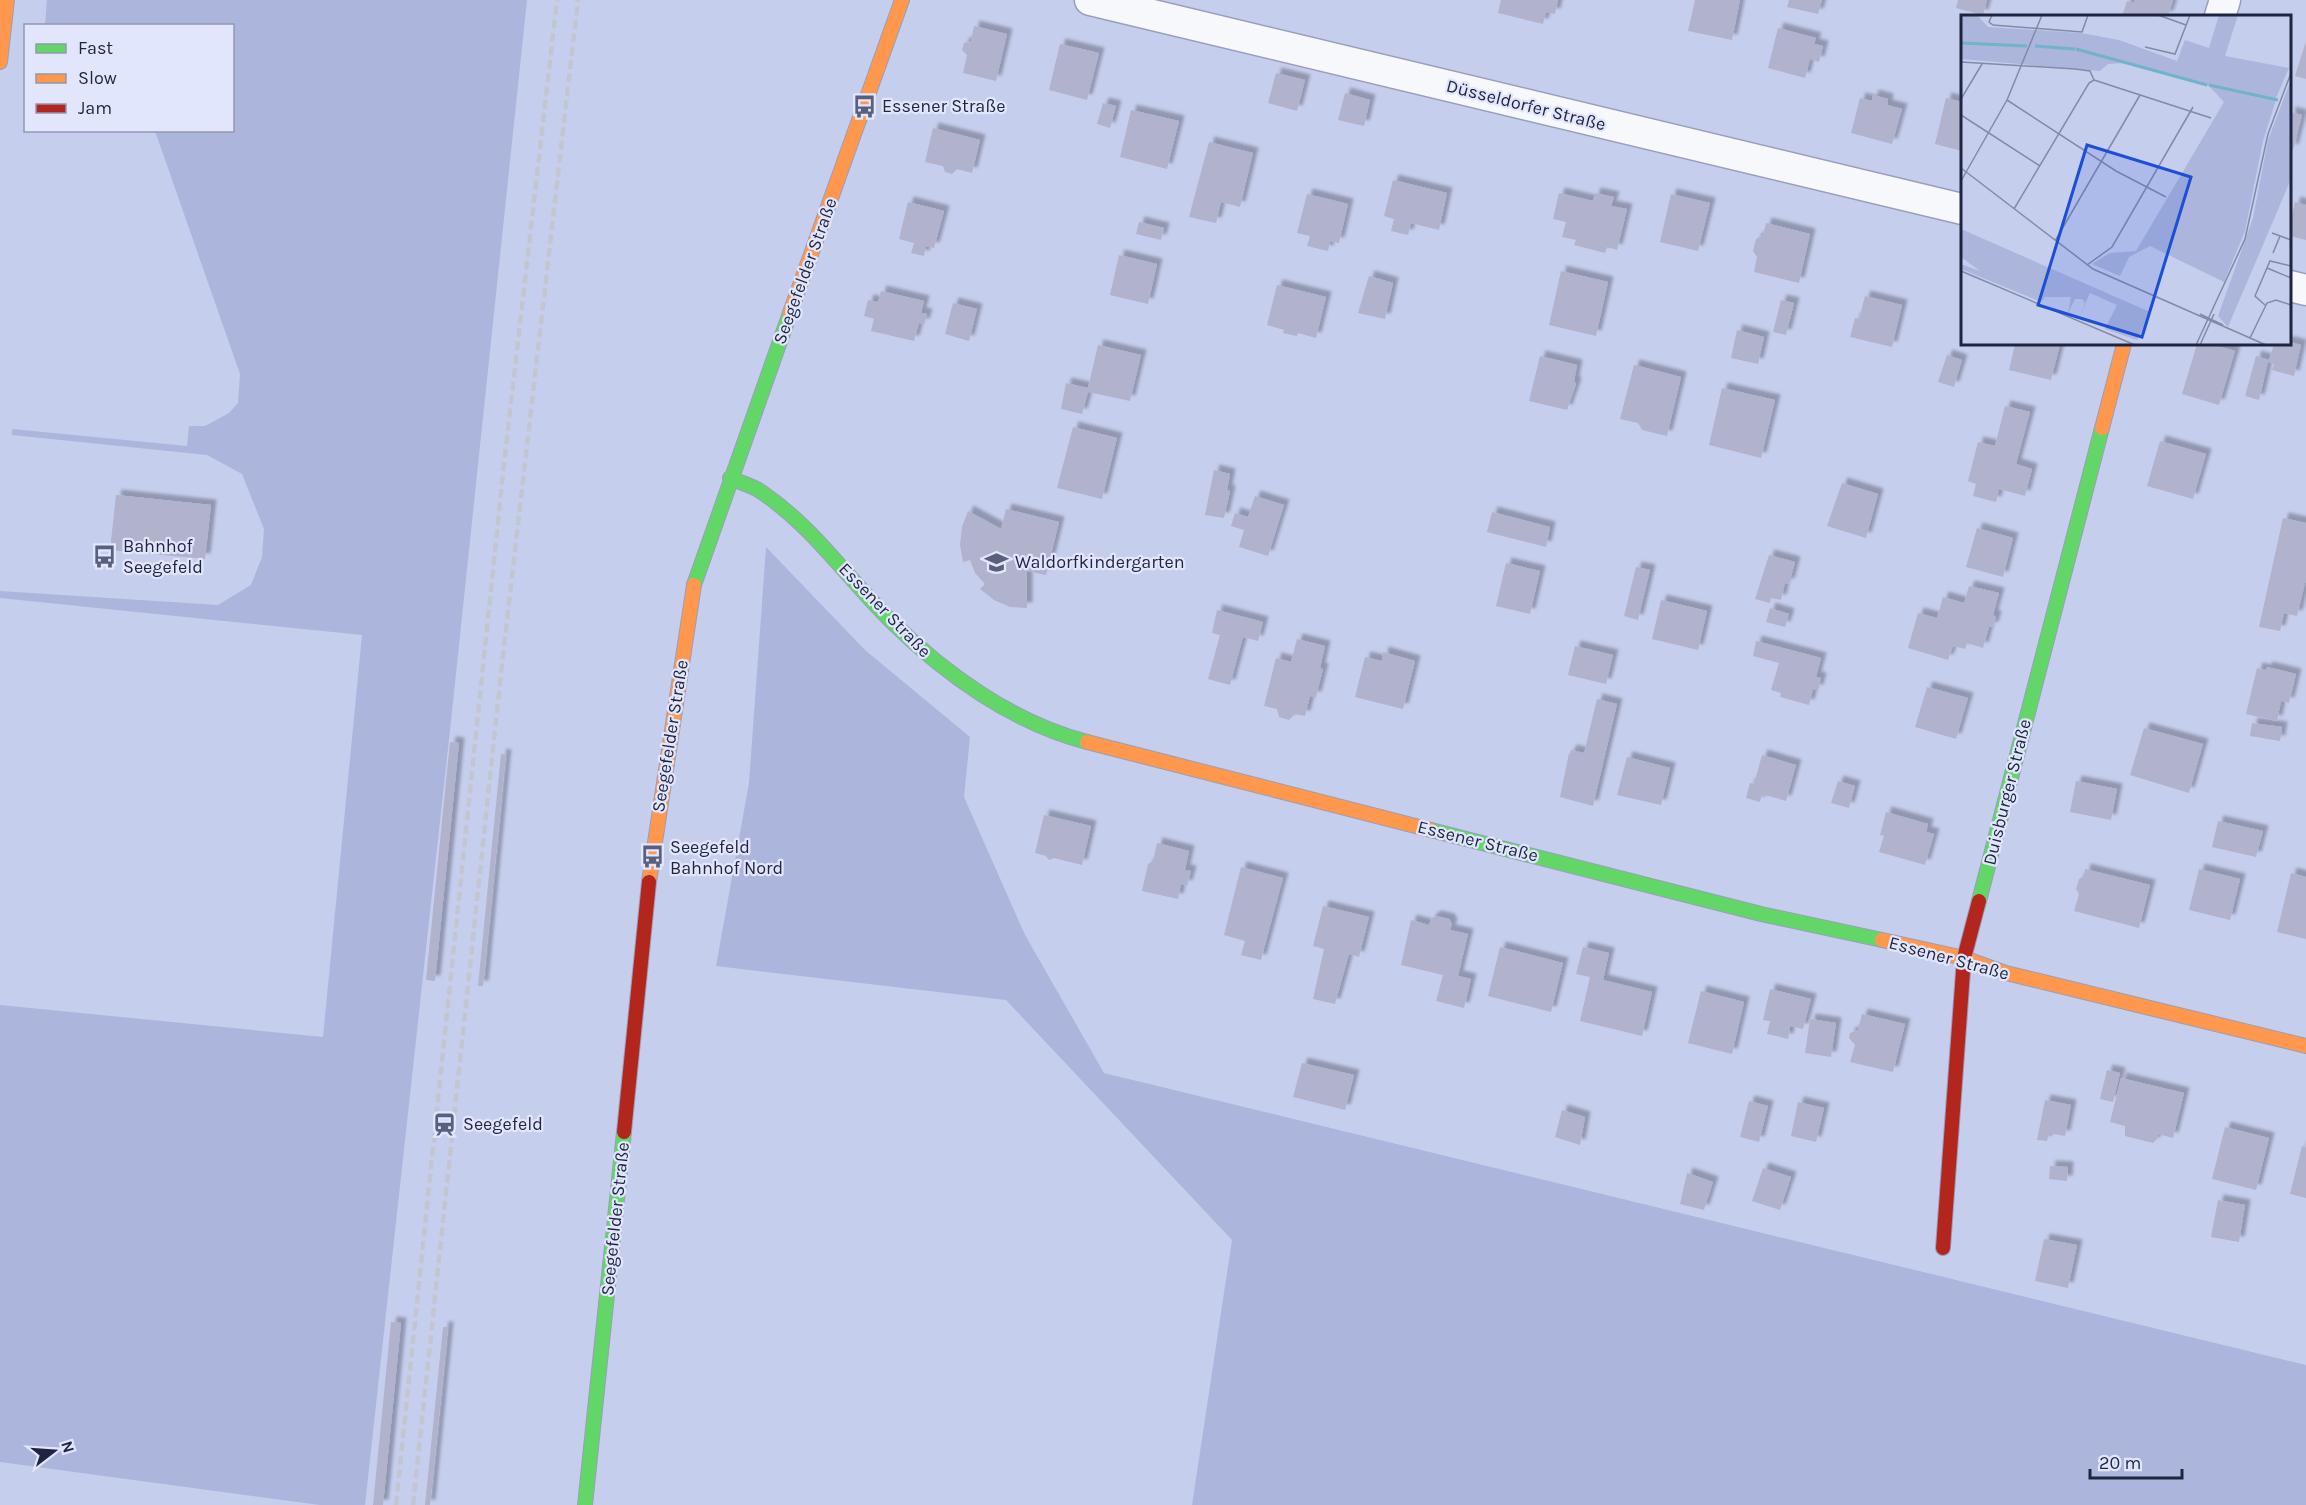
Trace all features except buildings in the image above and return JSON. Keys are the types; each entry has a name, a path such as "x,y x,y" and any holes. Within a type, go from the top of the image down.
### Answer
{"street":[{"path":"0,62 7,0"},
{"name":"Seegefelder Straße","path":"585,1505 655,834 694,582 902,0"},
{"name":"Düsseldorfer Straße","path":"1090,0 1961,209"},
{"path":"2220,15 2224,0"},
{"path":"2291,286 2306,290"},
{"name":"Duisburger Straße","path":"1943,1248 1964,958 2124,345"},
{"name":"Essener Straße","path":"730,478 762,492 813,534 891,621 931,657 985,698 1064,736 1761,914 1964,958 2006,973 2306,1046"}],"shaded area":[{"path":"47,0 527,0 365,1505 320,1505 0,1462 0,1005 323,1037 362,635 0,598 0,591 218,605 251,585 262,557 264,529 242,474 207,455 12,435 12,429 187,446 189,426 205,426 229,413 238,403 240,374 155,132 234,132 234,24 45,24"},
{"path":"766,547 865,650 970,737 964,797 1025,935 1104,1073 2306,1365 2306,1505 1192,1505 1232,1240 1006,1000 716,966 749,783"}],"railway":[{"path":"396,1505 504,464 557,0"},
{"path":"413,1505 502,664 578,0"}],"traffic: fast":[{"path":"694,585 790,313"},
{"path":"1979,901 2102,428"},
{"path":"730,478 752,486 781,507 815,538 891,621 957,678 1033,723 1087,742"},
{"path":"1431,830 1761,914 1882,940"},
{"path":"585,1505 624,1132"}],"traffic: slow":[{"path":"0,62 7,0"},
{"path":"790,313 902,0"},
{"path":"2102,428 2124,345"},
{"path":"649,882 694,585"},
{"path":"1087,742 1431,830"},
{"path":"1882,940 1964,958 2006,973 2306,1046"}],"traffic: jam":[{"path":"624,1132 649,882"},
{"path":"1943,1248 1964,958 1979,901"}],"place":[{"name":"Essener Straße","path":"864,106"},
{"name":"Bahnhof Seegefeld","path":"105,556"},
{"name":"Waldorfkindergarten","path":"997,562"},
{"name":"Seegefeld Bahnhof Nord","path":"652,857"},
{"name":"Seegefeld","path":"445,1124"}]}
